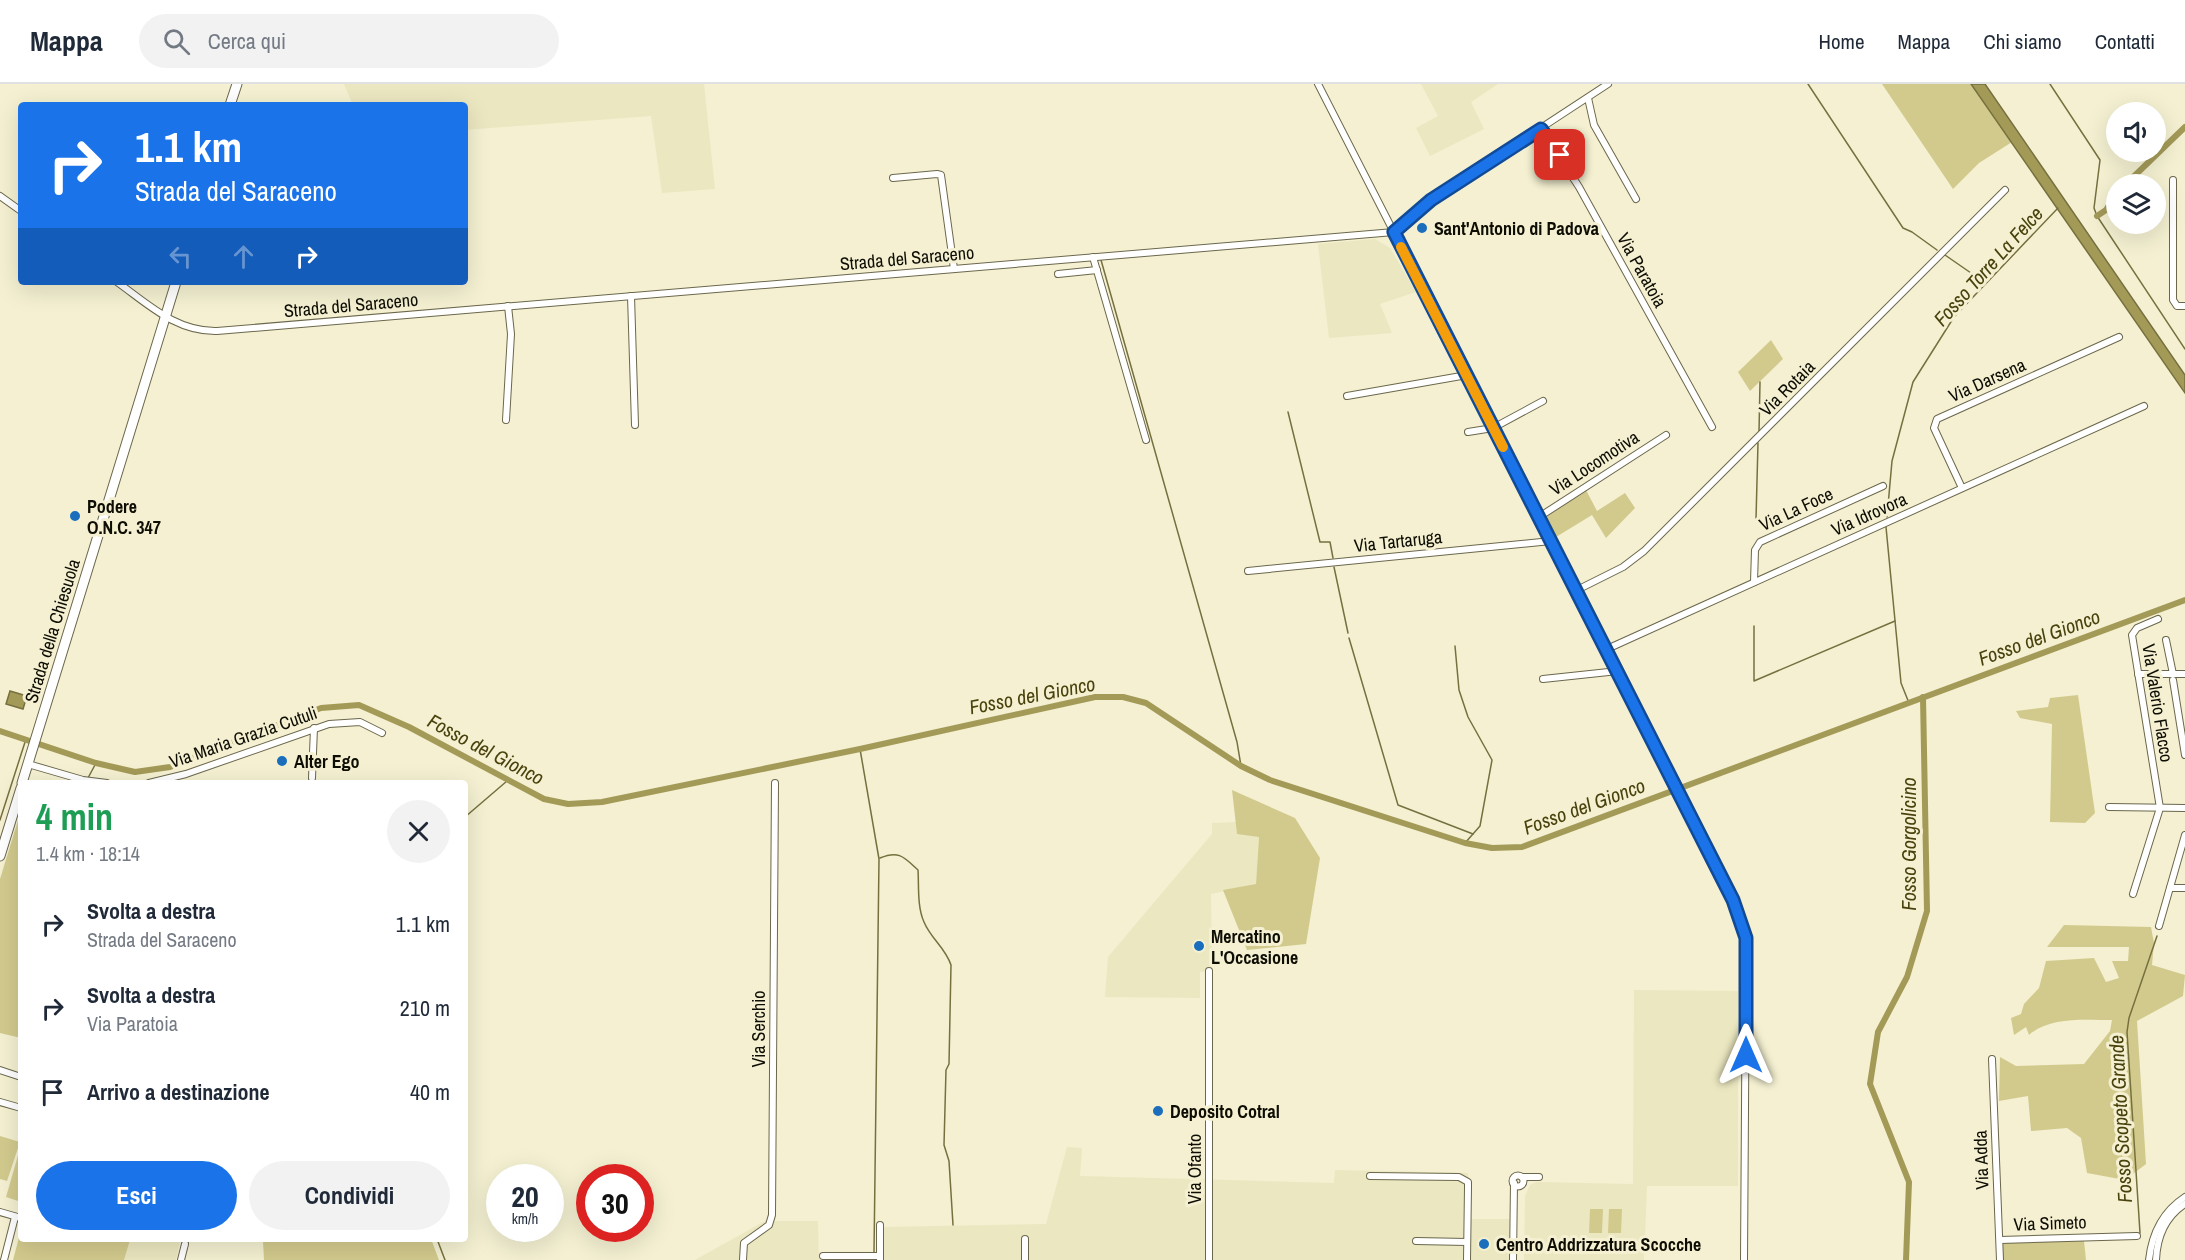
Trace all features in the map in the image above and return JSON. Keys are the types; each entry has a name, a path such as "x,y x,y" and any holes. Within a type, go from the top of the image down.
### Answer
{"street":[{"path":"231,102 237,84"},
{"path":"1318,84 1733,900 1746,938 1743,1260"},
{"path":"1394,232 1431,200 1608,84"},
{"path":"1588,98 1594,125 1636,200"},
{"name":"Via Paratoia","path":"1541,129 1579,187 1712,428"},
{"path":"893,178 937,174 942,177 954,269"},
{"path":"2174,180 2173,300 2177,306 2185,306"},
{"name":"Via Rotaia","path":"1577,590 1623,567 1644,551 2005,190"},
{"path":"0,196 18,209"},
{"name":"Strada del Saraceno","path":"121,285 165,317 189,328 217,331 1394,232"},
{"path":"1093,257 1146,440"},
{"path":"1058,274 1097,270"},
{"name":"Strada della Chiesuola","path":"23,780 175,285"},
{"path":"631,296 635,425"},
{"path":"506,420 511,334 508,306"},
{"name":"Via Darsena","path":"1962,488 1934,428 1937,419 2119,337"},
{"path":"1347,396 1467,375"},
{"path":"1468,432 1493,428 1543,401"},
{"name":"Via Idrovora","path":"1607,649 2144,406"},
{"name":"Via Locomotiva","path":"1539,517 1666,435"},
{"name":"Via La Foce","path":"1754,582 1755,550 1760,542 1883,486"},
{"name":"Via Tartaruga","path":"1248,571 1551,541"},
{"name":"Via Valerio Flacco","path":"2158,619 2137,628 2133,633 2160,808"},
{"path":"2166,640 2185,755"},
{"path":"1543,679 1618,671"},
{"path":"2138,674 2173,677 2185,674"},
{"name":"Via Maria Grazia Cutuli","path":"161,780 336,722 369,725 382,733"},
{"path":"312,778 314,728"},
{"path":"28,764 83,780"},
{"name":"Via Serchio","path":"743,1260 744,1243 770,1226 772,1215 775,783"},
{"path":"0,856 18,798"},
{"path":"2109,807 2185,808"},
{"path":"2133,894 2160,808"},
{"path":"2159,926 2185,835"},
{"path":"2170,888 2185,888"},
{"name":"Via Ofanto","path":"1209,971 1209,1260"},
{"name":"Via Adda","path":"1992,1059 2000,1260"},
{"path":"0,1070 18,1076"},
{"path":"0,1102 18,1107"},
{"path":"1370,1176 1460,1177 1464,1179 1468,1187 1467,1260"},
{"path":"1513,1260 1515,1177 1522,1182"},
{"path":"1515,1196 1522,1182 1535,1177"},
{"path":"2149,1260 2153,1236 2161,1220 2185,1197"},
{"path":"2156,1260 2163,1228 2172,1215 2185,1204"},
{"path":"0,1212 18,1217 4,1260"},
{"path":"823,1256 880,1258 880,1225"},
{"name":"Via Simeto","path":"2000,1240 2137,1236"},
{"path":"1025,1239 1025,1260"},
{"path":"1416,1241 1467,1242"},
{"path":"181,1260 185,1244"}],"shaded area":[{"path":"344,84 704,84 715,189 662,193 651,116 468,130 468,102 352,102"},
{"path":"1421,84 1498,84 1471,102 1484,129 1430,156 1416,128 1438,116"},
{"path":"1882,84 1972,84 2012,142 1979,163 1953,189"},
{"path":"1971,84 1985,84 2185,375 2185,393"},
{"path":"1375,239 1390,248 1416,292 1380,304 1392,333 1329,338 1318,244"},
{"path":"1771,340 1783,359 1750,391 1738,372"},
{"path":"1586,490 1597,511 1625,493 1635,508 1606,538 1592,515 1556,537 1545,516"},
{"path":"10,691 27,696 23,709 6,704"},
{"path":"2078,695 2095,813 2085,823 2050,822 2052,724 2020,718 2016,711 2048,707 2050,698"},
{"path":"1232,790 1295,818 1320,858 1306,944 1247,950 1223,890 1256,884 1259,837 1237,834"},
{"path":"18,820 18,1037 0,1033 0,879"},
{"path":"1236,822 1237,833 1259,836 1256,884 1211,894 1212,971 1200,972 1200,998 1105,997 1108,957 1212,834 1212,823"},
{"path":"2064,925 2151,927 2154,943 2152,965 2185,975 2183,996 2137,1021 2146,1164 2125,1180 2087,1173 2081,1138 2067,1128 2031,1131 2028,1096 1999,1101 2000,1057 2016,1066 2084,1064 2110,1031 2112,1020 2068,1020 2047,1025 2029,1035 2026,1027 2014,1035 2011,1018 2021,1014 2024,1004 2039,988 2046,961 2094,958 2106,982 2119,978 2112,961 2128,961 2129,947 2047,947"},
{"path":"1634,990 1738,991 1738,1186 1647,1186 1644,1260 1524,1260 1525,1196 1530,1185 1536,1182 1633,1184"},
{"path":"0,1136 18,1141 18,1148 7,1181 0,1179"},
{"path":"1067,1147 1082,1148 1080,1176 1334,1183 1335,1170 1468,1173 1469,1219 1510,1219 1509,1260 882,1260 882,1227 1046,1224"},
{"path":"18,1155 18,1201 6,1197"},
{"path":"1590,1209 1603,1209 1602,1233 1589,1233"},
{"path":"1609,1209 1622,1209 1621,1233 1608,1233"},
{"path":"765,1221 818,1221 819,1260 695,1260"},
{"path":"18,1241 129,1242 124,1260 13,1260"},
{"path":"2084,1241 2086,1260 2002,1260 2001,1243"},
{"path":"129,1242 180,1242 176,1260 124,1260"},
{"path":"263,1242 432,1242 439,1260 264,1260"}],"waterway":[{"path":"1808,84 1903,228 1937,250"},
{"path":"2050,84 2100,160 2094,208 2097,216 2185,349"},
{"name":"Fosso del Gionco","path":"2136,174 2185,127"},
{"name":"Fosso Torre La Felce","path":"1887,517 1892,461 1913,382 1954,317 2058,208"},
{"name":"Fosso del Gionco","path":"2097,216 2106,210"},
{"path":"1945,255 1984,282"},
{"path":"1101,260 1237,742 1241,766"},
{"path":"1759,432 1760,382"},
{"path":"1288,412 1320,542 1330,542 1333,558"},
{"path":"1756,519 1758,443"},
{"name":"Fosso Torre La Felce","path":"1886,527 1901,683 1909,703"},
{"path":"1334,567 1348,633"},
{"name":"Fosso del Gionco","path":"0,731 96,763 135,772 170,767 321,708 359,705 409,727 544,799 568,804 602,802 860,749 1095,697 1123,697 1146,703 1241,766 1270,780 1465,843 1492,848 1522,847 2185,600"},
{"path":"1754,626 1754,681 1895,621"},
{"path":"1349,638 1398,805 1473,834"},
{"path":"1455,646 1459,690 1468,717 1492,760 1480,826 1465,843"},
{"name":"Fosso Gorgolicino","path":"1906,1260 1909,1182 1870,1084 1878,1032 1907,977 1927,911 1923,697"},
{"path":"0,820 26,739"},
{"path":"860,749 879,859 874,1253"},
{"path":"88,778 96,763"},
{"path":"468,814 507,781"},
{"path":"880,858 892,855 901,856 918,870 919,903 922,916 927,928 951,965 949,1064 946,1070 944,1145 949,1161 953,1225"},
{"name":"Fosso Scopeto Grande","path":"2140,1233 2127,1032 2129,1018 2157,936"},
{"path":"438,1242 445,1260"}],"slow traffic":[{"path":"1401,247 1503,447"}],"place":[{"name":"Sant'Antonio di Padova","path":"1422,228"},
{"name":"Podere O.N.C. 347","path":"75,516"},
{"name":"Alter Ego","path":"282,761"},
{"name":"Mercatino L'Occasione","path":"1199,946"},
{"name":"Deposito Cotral","path":"1158,1111"},
{"name":"Centro Addrizzatura Scocche","path":"1484,1244"}],"route":[{"path":"1560,155 1541,129 1431,200 1394,232 1741,918 1746,938 1746,1055"}]}
